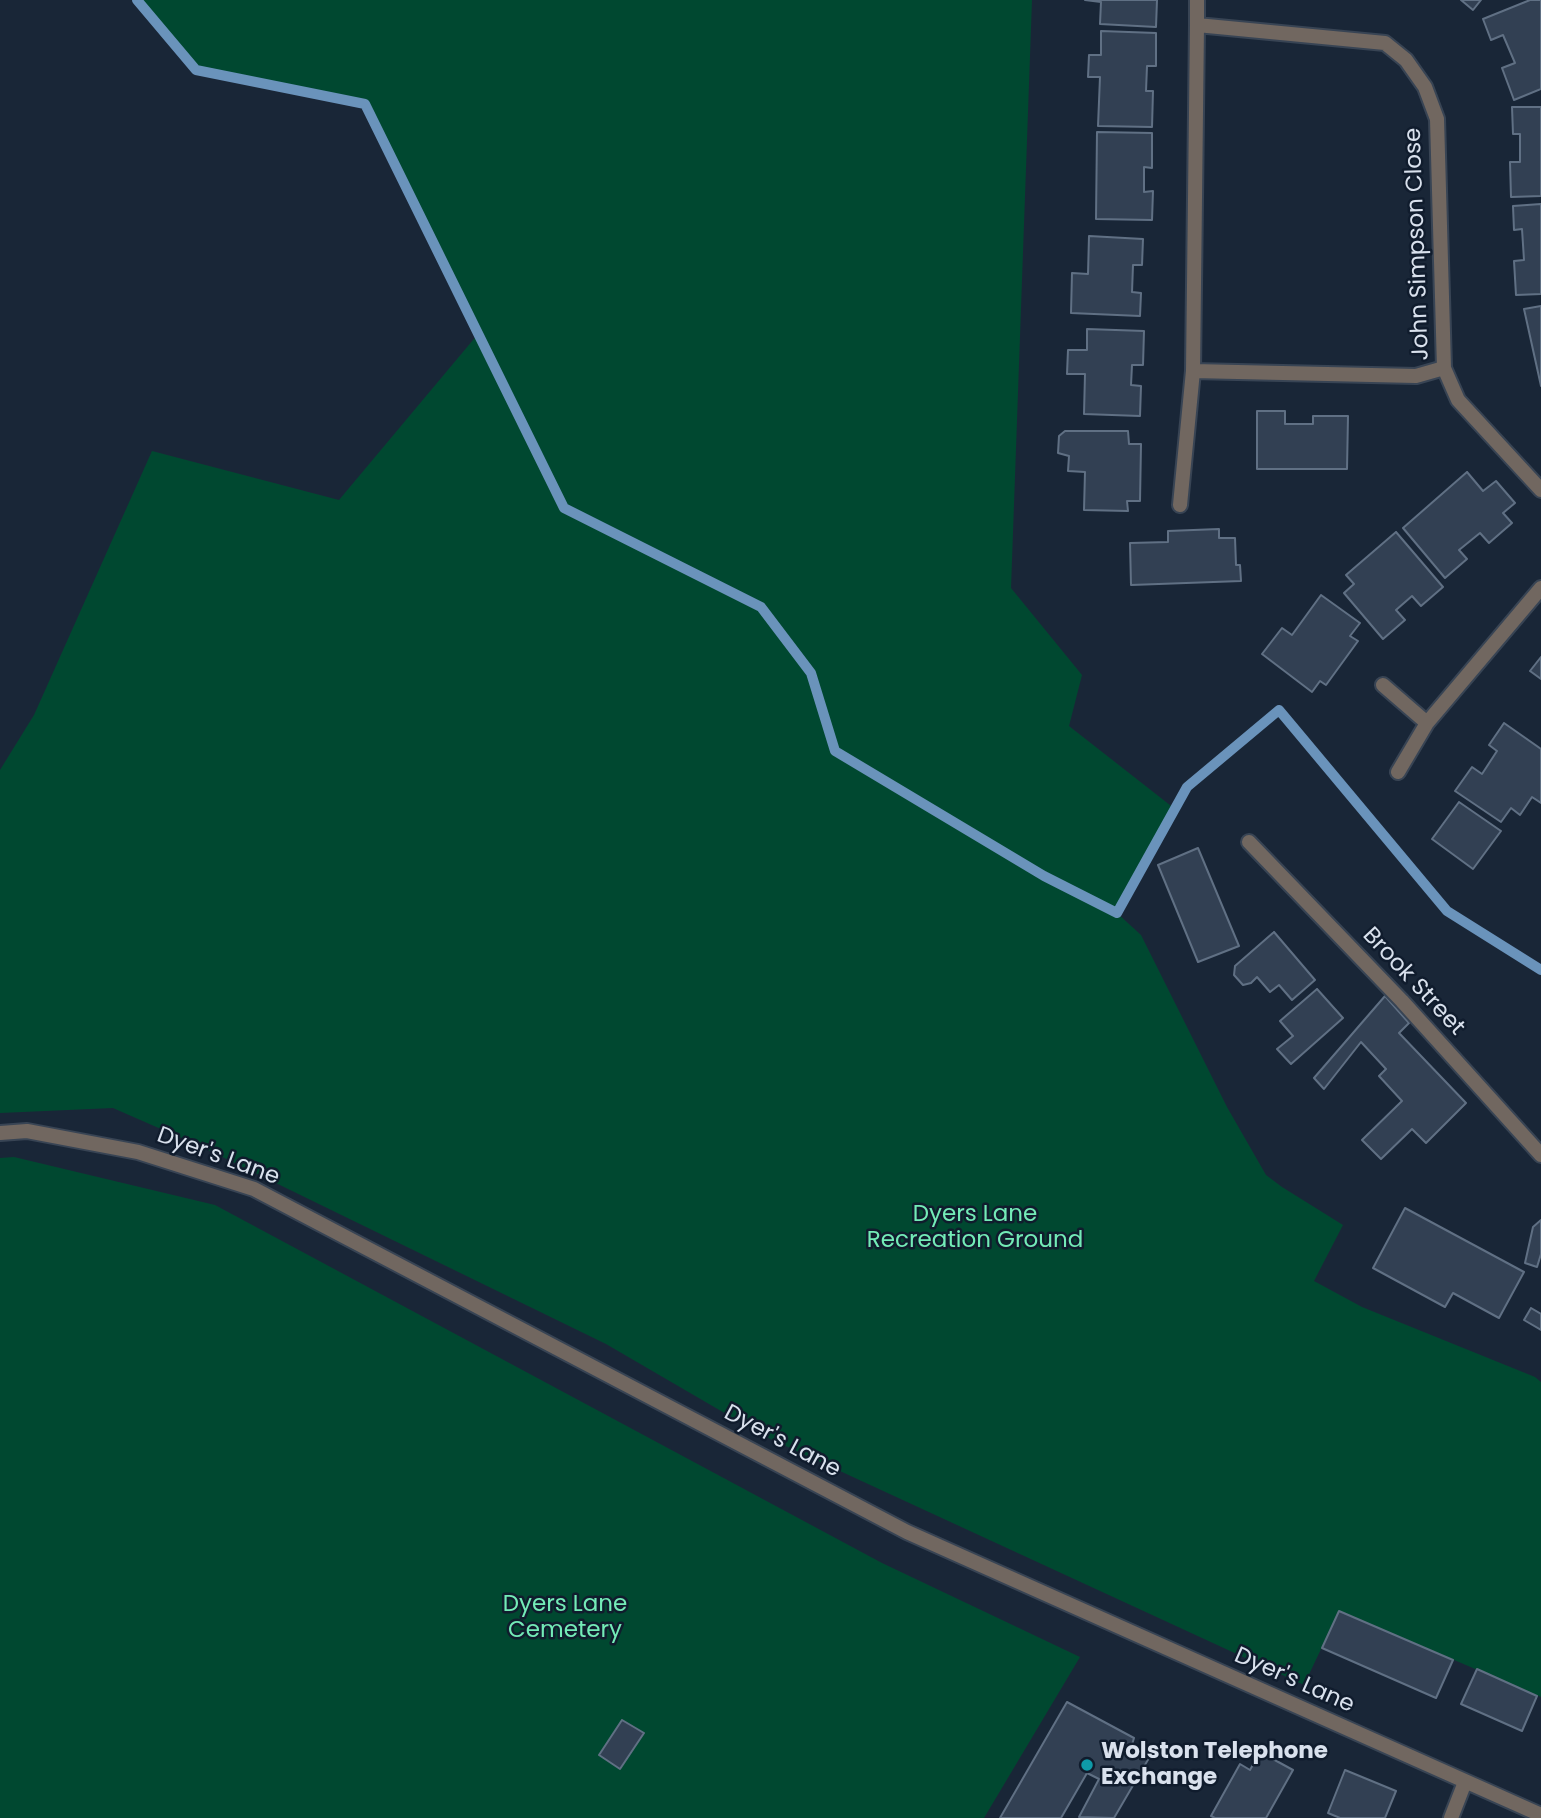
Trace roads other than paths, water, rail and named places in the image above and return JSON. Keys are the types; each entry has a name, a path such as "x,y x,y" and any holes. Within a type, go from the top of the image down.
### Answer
{"street":[{"path":"1180,505 1193,372 1197,0"},
{"name":"John Simpson Close","path":"1197,25 1385,43 1406,60 1425,87 1437,119 1444,368 1458,400 1541,490"},
{"path":"1193,372 1416,376 1444,368"},
{"path":"1398,772 1427,723 1541,588"},
{"path":"1383,685 1427,723"},
{"name":"Brook Street","path":"1249,842 1402,1001 1541,1155"},
{"name":"Dyer's Lane","path":"0,1133 27,1131 138,1152 254,1189 906,1532 1541,1815"},
{"path":"1451,1818 1465,1782"}],"waterway":[{"path":"137,0 196,70 365,104 564,508 761,607 811,673 835,751 1044,876 1117,913 1187,787 1279,710 1447,911 1541,970"}],"place":[{"name":"Wolston Telephone Exchange","path":"1087,1765"}],"park label":[{"name":"Dyers Lane Recreation Ground","path":"975,1228"},
{"name":"Dyers Lane Cemetery","path":"565,1618"}]}
